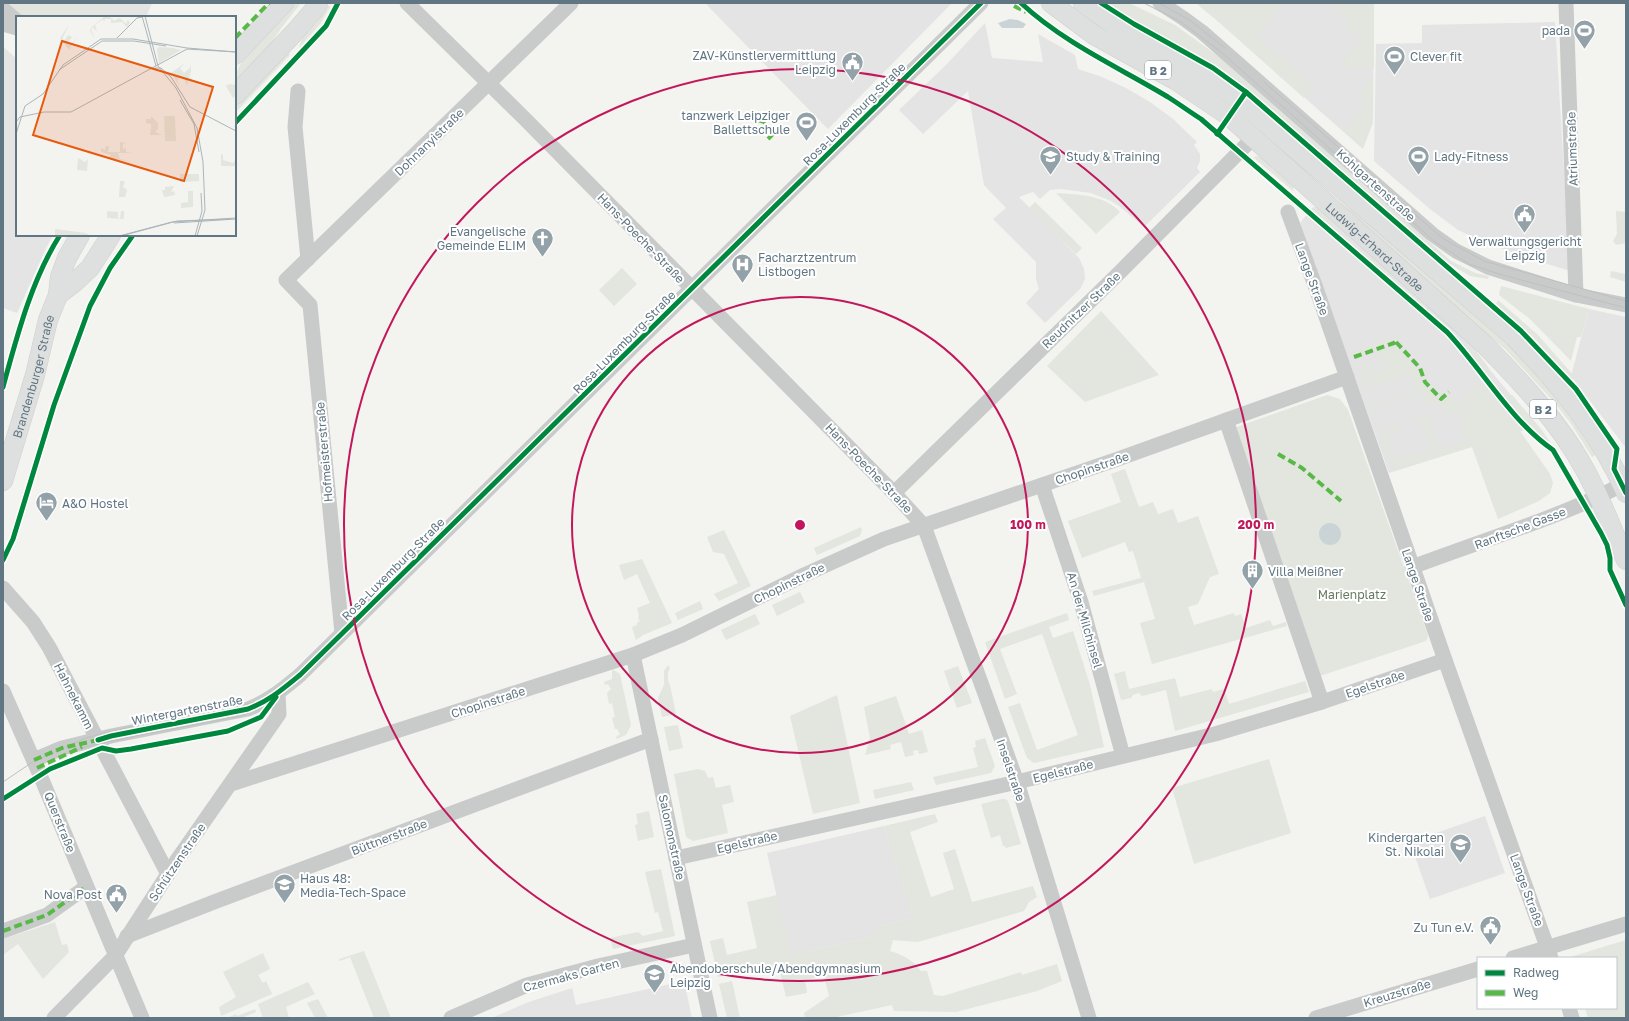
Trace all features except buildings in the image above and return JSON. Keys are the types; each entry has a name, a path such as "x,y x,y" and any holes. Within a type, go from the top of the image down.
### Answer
{"main road":[{"path":"236,54 284,3"},
{"path":"236,95 293,34 318,3"},
{"name":"Ludwig-Erhard-Straße","path":"1051,3 1094,35 1175,80 1230,116 1485,345 1523,383 1556,424 1584,468 1626,560"},
{"name":"Ludwig-Erhard-Straße","path":"1083,3 1117,27 1196,72 1234,96 1514,337 1549,373 1568,396 1602,445 1625,487"},
{"name":"Brandenburger Straße","path":"3,480 35,375 48,320 58,294 60,277 66,258 79,236"},
{"path":"58,294 75,282 90,268 110,236"}],"street":[{"name":"Hans-Poeche-Straße","path":"407,3 525,119 894,493 924,526"},
{"name":"Dohnanyistraße","path":"286,280 571,3"},
{"name":"Rosa-Luxemburg-Straße","path":"278,694 300,675 981,3"},
{"name":"Kohlgartenstraße","path":"1160,3 1202,32 1432,234 1456,251 1488,267 1576,295 1626,306"},
{"name":"Atriumstraße","path":"1566,3 1576,295"},
{"path":"3,9 16,20"},
{"path":"3,24 16,28"},
{"path":"298,91 295,127 308,259"},
{"name":"Reudnitzer Straße","path":"894,493 1120,272 1267,124"},
{"name":"Lange Straße","path":"1288,212 1347,377 1412,567 1550,952"},
{"name":"Hofmeisterstraße","path":"286,280 310,305 342,633"},
{"name":"Chopinstraße","path":"231,784 633,655 682,634 811,572 884,539 1042,485 1347,377"},
{"path":"1226,420 1322,702"},
{"name":"An der Milchinsel","path":"1042,485 1081,602 1123,756"},
{"name":"Ranftsche Gasse","path":"1412,567 1481,543 1625,487"},
{"name":"Inselstraße","path":"924,526 1016,782 1089,1018"},
{"name":"Hahnekamm","path":"3,588 33,622 49,647 168,874"},
{"name":"Salomonstraße","path":"633,655 710,1018"},
{"name":"Egelstraße","path":"676,858 1016,782 1215,734 1322,702 1445,660"},
{"name":"Querstraße","path":"3,691 142,1018"},
{"name":"Wintergartenstraße","path":"35,764 62,752 111,736 248,709 278,694"},
{"name":"Schützenstraße","path":"54,1018 115,956 168,874 279,714 278,694"},
{"name":"Büttnerstraße","path":"127,936 651,739"},
{"path":"3,931 47,915 86,887"},
{"path":"1518,957 1550,952 1626,924"},
{"name":"Czermaks Garten","path":"451,1018 527,986 598,966 694,945"},
{"name":"Kreuzstraße","path":"1316,1018 1477,969"}],"shaded area":[{"path":"5,3 152,3 146,16 23,16"},
{"path":"705,3 952,3 828,129"},
{"path":"1196,3 1374,3 1373,122 1363,149 1220,23"},
{"path":"1010,19 1018,20 1026,24 1023,28 1002,28 998,23"},
{"path":"1555,22 1570,271 1486,243 1458,230 1430,209 1374,161 1376,44 1422,43 1422,25"},
{"path":"985,23 992,58 1043,62 1038,34 1075,55 1078,69 1102,77 1126,88 1150,102 1173,119 1197,142 1194,145 1200,154 1200,161 1197,168 1200,172 1144,227 1119,206 1091,193 1061,189 1050,190 1040,199 1033,192 1019,197 1079,258 1084,269 1085,279 1080,289 1045,323 1026,303 1039,289 1036,279 1036,262 993,219 1006,208 984,185 968,91 923,134 899,110 947,64"},
{"path":"3,47 16,58 16,236 52,236 17,313 3,308"},
{"path":"1318,206 1474,348 1490,370 1537,426 1389,473 1300,223 1312,208"},
{"path":"1589,309 1626,317 1626,448 1571,376"},
{"path":"1330,523 1338,526 1341,534 1338,542 1330,545 1322,542 1319,534 1322,526"},
{"name":"Kindergarten St. Nikolai","path":"1485,816 1505,873 1430,899 1410,842"},
{"path":"884,826 913,918 875,927 877,936 790,955 767,853"},
{"name":"Abendoberschule/Abendgymnasium Leipzig","path":"684,981 692,1018 492,1018 526,1003 572,988 576,1005"}],"green space":[{"path":"5,3 70,3 95,10 97,3 106,3 103,16 23,16"},
{"path":"294,3 301,3 268,48 236,82 237,72 249,51"},
{"path":"1103,3 1129,3 1175,25 1229,64 1451,261 1475,273 1489,276 1488,279 1470,276 1445,261 1230,77"},
{"path":"1196,3 1284,3 1256,36 1315,86 1304,98"},
{"path":"1329,3 1374,3 1374,67 1350,67 1343,61 1361,39 1345,26 1349,20"},
{"path":"328,5 330,7 320,24 299,48 302,38 317,22"},
{"path":"288,51 290,55 236,112 236,106"},
{"path":"1373,79 1373,122 1363,147 1345,130 1367,104 1358,96"},
{"path":"1257,156 1266,160 1294,185 1293,191 1253,157"},
{"path":"1056,193 1084,196 1105,201 1120,212 1096,234"},
{"path":"1035,202 1082,248 1076,254 1029,208"},
{"path":"1341,203 1367,220 1505,339 1550,386 1597,454 1592,457 1572,425 1555,403 1505,349 1452,305 1339,206"},
{"path":"1318,206 1344,229 1343,235 1312,208"},
{"path":"1616,211 1626,212 1626,243 1616,245 1613,241 1617,234"},
{"path":"1369,250 1396,274 1394,281 1363,253"},
{"path":"622,268 637,284 614,306 599,290"},
{"path":"1611,271 1626,274 1626,282 1610,277"},
{"path":"1501,286 1589,309 1581,337 1577,337 1571,361 1530,319 1499,295"},
{"path":"1420,295 1448,319 1445,325 1415,298"},
{"path":"1498,300 1537,334 1575,377 1572,380 1533,337 1496,304"},
{"path":"1101,311 1159,375 1085,402 1047,366"},
{"path":"1396,336 1398,337 1392,343 1354,356 1352,351"},
{"path":"1396,345 1417,367 1423,384 1438,399 1434,403 1427,403 1423,391 1374,406 1378,417 1375,418 1371,405 1417,390 1411,374 1366,390 1358,368 1365,365 1363,357 1379,374 1388,366 1375,352"},
{"path":"1474,348 1490,370 1488,376 1468,349"},
{"path":"1479,384 1520,431 1550,474 1553,483 1550,493 1539,501 1498,519 1472,447 1394,471 1380,432 1399,426 1401,430 1387,435 1395,460 1431,448 1423,423 1414,425 1413,421 1435,414 1436,418 1427,420 1437,450 1469,441 1459,411 1448,414 1441,406 1452,395 1459,402"},
{"name":"Marienplatz","path":"1327,395 1340,399 1348,410 1428,635 1427,640 1423,642 1320,676 1234,428"},
{"path":"1512,395 1542,430 1553,447 1533,431 1505,396"},
{"path":"1125,469 1139,507 1153,502 1158,514 1173,509 1178,523 1198,516 1219,574 1210,577 1198,604 1188,607 1194,625 1234,613 1235,616 1241,614 1246,628 1270,620 1273,626 1286,622 1287,626 1152,664 1140,623 1155,619 1144,582 1094,596 1092,591 1141,578 1133,551 1129,552 1125,542 1082,558 1068,521 1121,502 1111,474"},
{"path":"861,527 862,530 860,536 817,555 814,548"},
{"path":"724,530 751,586 719,601 714,594 738,583 724,554 713,552 707,537"},
{"path":"642,559 672,623 643,635 636,640 632,627 637,625 640,621 638,618 639,615 637,608 650,603 637,574 624,580 619,565"},
{"path":"800,592 805,602 777,616 772,605"},
{"path":"700,601 703,609 678,620 675,613"},
{"path":"1067,613 1069,620 1049,627 1053,638 1073,631 1090,685 1104,747 1034,763 1027,758 1008,707 1020,703 1037,750 1078,735 1042,634 1000,649 1017,694 1005,699 985,642"},
{"path":"755,614 760,624 726,640 721,630"},
{"path":"668,665 670,668 668,672 668,679 676,714 662,717 658,698 664,685 664,671"},
{"path":"958,666 972,703 957,708 944,671"},
{"path":"612,669 620,674 631,725 626,735 617,739 616,737 620,734 617,729 615,729 612,718 615,717 612,703 609,704 607,693 611,689 608,684 605,685 604,682 612,679"},
{"path":"1125,671 1129,689 1175,678 1180,697 1212,689 1213,692 1224,689 1229,704 1305,681 1309,692 1175,731 1166,690 1142,696 1139,693 1133,695 1131,698 1121,700 1114,674"},
{"path":"837,695 860,803 813,814 790,716"},
{"path":"896,696 909,734 922,730 928,752 919,754 918,750 913,751 914,755 905,757 901,742 890,745 891,749 865,755 870,738 864,707"},
{"path":"678,725 683,748 669,751 664,727"},
{"path":"985,738 995,766 991,773 936,785 933,777 978,767 973,748 976,747 975,741"},
{"path":"1269,759 1291,833 1194,864 1172,788"},
{"path":"698,769 705,771 708,778 713,777 716,788 730,785 734,802 722,805 728,833 693,841 686,837 674,774"},
{"path":"911,782 914,790 875,799 873,790"},
{"path":"1002,799 1008,801 1021,844 1006,848 1003,846 1000,835 991,838 981,804"},
{"path":"649,811 654,837 638,841 635,825 638,824 636,814"},
{"path":"935,814 938,822 910,832 931,897 954,889 943,853 955,849 972,902 1033,886 1037,897 1029,902 1024,911 918,942 893,940 890,951 907,958 921,971 927,971 934,995 943,996 1021,972 1022,975 1057,964 1062,981 1037,991 956,1012 894,1011 892,1005 832,1018 805,1018 804,1013 829,996 824,976 805,980 807,993 786,997 778,964 718,977 710,941 723,938 727,955 757,948 747,902 777,895 790,955 877,936 875,927 913,918 884,826"},
{"path":"661,869 675,936 613,949 610,938 638,932 643,936 663,931 658,912 655,913 645,872"},
{"path":"55,922 62,945 67,944 69,952 43,979 18,944 3,955 3,939"},
{"path":"1626,940 1626,1018 1588,1018 1585,1009 1617,1009 1617,957 1570,957"},
{"path":"364,951 391,1018 374,1018 350,957 340,961 339,959"},
{"path":"263,953 270,969 258,975 263,983 266,981 272,994 221,1016 219,1007 236,997 223,972"},
{"path":"732,981 740,1018 727,1018 719,984"},
{"path":"308,982 315,994 286,1007 289,1018 263,1018 258,1004"},
{"path":"318,999 328,1018 315,1018 307,1003"},
{"path":"255,1009 256,1012 242,1018 227,1018 236,1014 237,1016"}],"tram line":[{"path":"3,782 34,761 86,738 115,730 228,709 255,702 277,690 298,672 977,3"},
{"path":"1144,3 1181,22 1221,52 1435,242 1469,264 1499,274 1626,308"},
{"path":"1159,3 1191,21 1225,48"},
{"path":"1264,82 1442,238 1484,261 1626,301"},
{"path":"63,755 81,748 130,737 241,716 267,706 279,698 303,677 414,567"}],"marked path":[{"path":"236,37 269,3"},
{"path":"1014,6 1026,12"},
{"path":"749,116 751,113 753,116"},
{"path":"758,120 767,123"},
{"path":"768,139 775,132"},
{"path":"1354,357 1394,343 1398,339"},
{"path":"1396,342 1420,368 1425,382 1441,399 1449,392"},
{"path":"1278,454 1302,468 1341,501"},
{"path":"34,760 62,748 98,740"},
{"path":"37,768 82,747"},
{"path":"3,931 47,915 86,887"}],"cycle path":[{"path":"236,122 326,26 338,3"},
{"path":"98,740 111,736 248,709 256,706 282,690 300,675 981,3"},
{"path":"1021,3 1055,30 1073,42 1168,97 1201,119 1447,332 1510,410 1524,425 1553,450 1607,545 1610,558 1610,570 1626,605"},
{"path":"1101,3 1134,24 1213,68 1246,92 1521,331 1576,389 1617,449 1614,469 1626,493"},
{"path":"1217,134 1246,92"},
{"path":"3,387 33,290 59,236"},
{"path":"3,560 13,539 54,405 90,306 110,268 132,236"},
{"path":"3,799 50,769 102,748 116,751 131,749 228,731 261,717 276,697"}],"place":[{"name":"pada","path":"1585,50"},
{"name":"Clever fit","path":"1394,76"},
{"name":"ZAV-Künstlervermittlung Leipzig","path":"852,82"},
{"name":"tanzwerk Leipziger Ballettschule","path":"806,142"},
{"name":"Study & Training","path":"1051,176"},
{"name":"Lady-Fitness","path":"1419,176"},
{"name":"Verwaltungsgericht Leipzig","path":"1525,234"},
{"name":"Evangelische Gemeinde ELIM","path":"542,258"},
{"name":"Facharztzentrum Listbogen","path":"742,284"},
{"name":"A&O Hostel","path":"46,522"},
{"name":"Villa Meißner","path":"1253,590"},
{"name":"Kindergarten St. Nikolai","path":"1460,864"},
{"name":"Haus 48: Media-Tech-Space","path":"284,904"},
{"name":"Nova Post","path":"117,914"},
{"name":"Zu Tun e.V.","path":"1490,946"},
{"name":"Abendoberschule/Abendgymnasium Leipzig","path":"654,994"}]}
